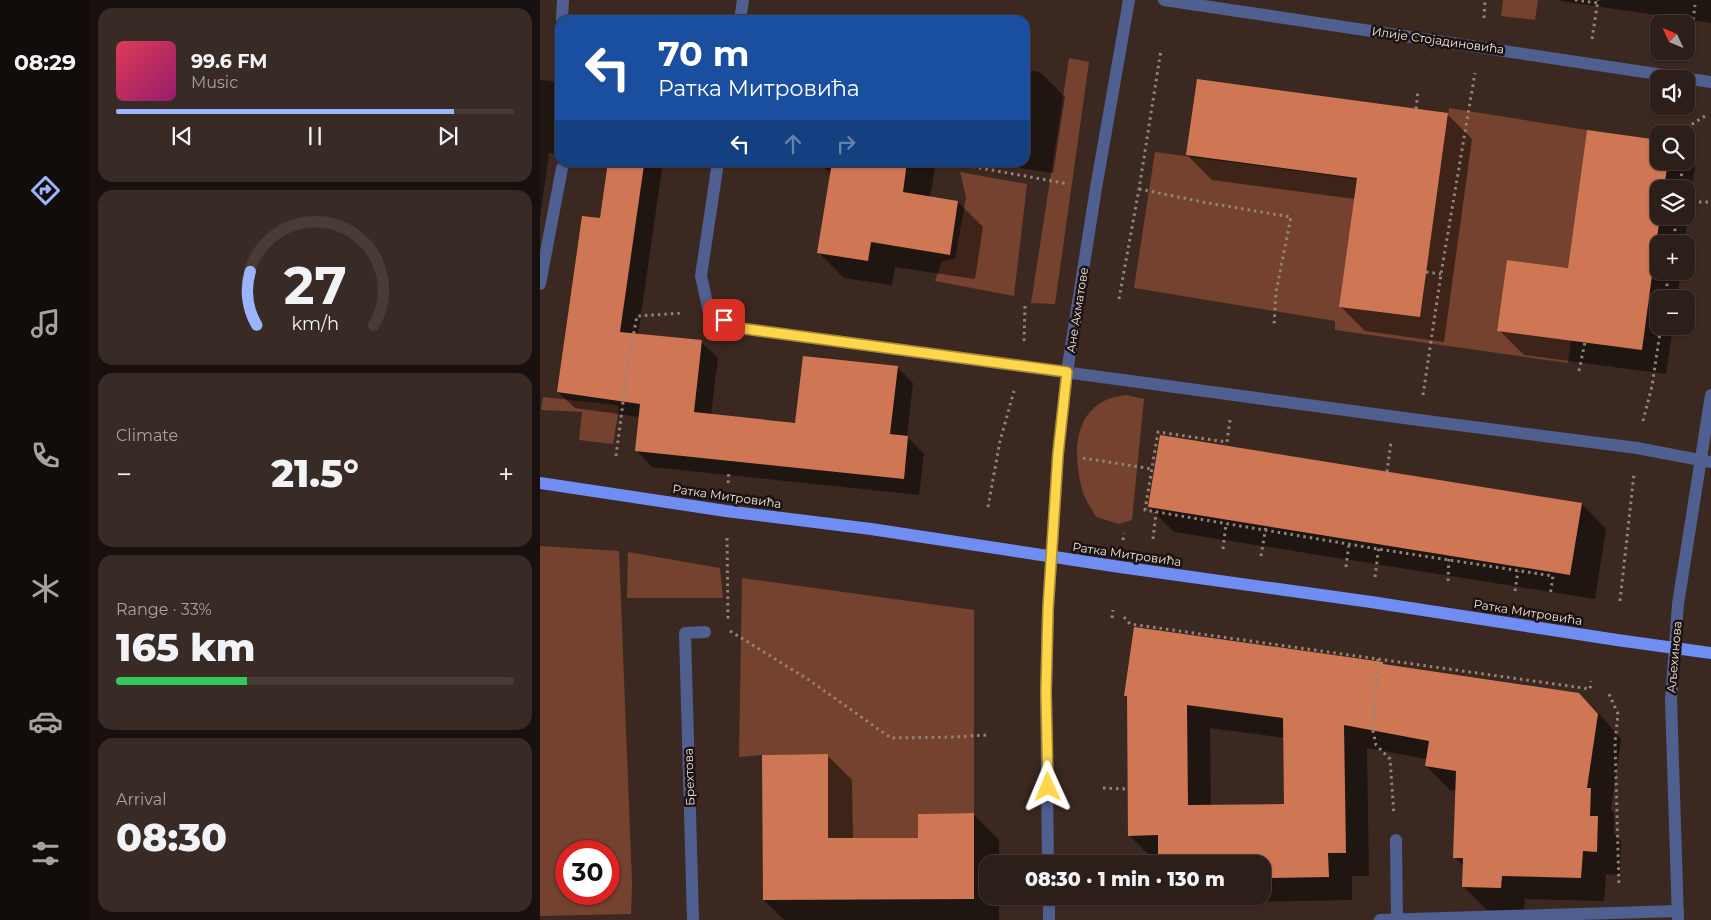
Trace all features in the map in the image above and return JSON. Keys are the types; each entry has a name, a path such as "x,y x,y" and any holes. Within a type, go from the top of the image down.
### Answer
{"main road":[{"name":"Ратка Митровића","path":"540,483 726,511 871,529 1711,653"}],"street":[{"path":"562,15 563,0"},
{"path":"741,15 743,0"},
{"name":"Ане Ахматове","path":"1048,855 1046,692 1048,609 1058,454 1067,372 1096,188 1129,0"},
{"name":"Илије Стојадиновића","path":"1164,0 1650,72"},
{"name":"Илије Стојадиновића","path":"1695,79 1711,82"},
{"path":"717,167 701,276 709,312 739,328 1637,448 1706,461"},
{"path":"540,284 562,168"},
{"name":"Аљехинова","path":"1678,915 1670,700 1678,604 1706,461 1711,396"},
{"name":"Брехтова","path":"693,920 685,633 705,632"},
{"path":"1396,840 1397,920"},
{"path":"1049,905 1049,920"},
{"path":"1380,920 1619,914 1678,915"}],"path":[{"path":"1484,18 1485,0"},
{"path":"1575,0 1598,1 1588,63"},
{"path":"1687,70 1695,5"},
{"path":"1119,299 1161,50"},
{"path":"1419,420 1441,274 1476,70"},
{"path":"1416,108 1418,90"},
{"path":"1691,125 1705,116"},
{"path":"976,167 1096,188"},
{"path":"1139,189 1291,217 1276,292 1274,325"},
{"path":"1695,202 1711,202"},
{"path":"1426,272 1441,274"},
{"path":"1024,348 1025,306"},
{"path":"616,456 628,364 637,316 709,312"},
{"path":"1579,371 1585,342"},
{"path":"988,507 1000,441 1014,390"},
{"path":"1233,395 1227,442 1158,432 1146,510 1553,576 1550,596"},
{"path":"1058,454 1152,469"},
{"path":"728,483 729,470"},
{"path":"1153,539 1156,512"},
{"path":"1223,549 1226,524"},
{"path":"1261,556 1266,526"},
{"path":"1123,540 1124,532"},
{"path":"727,538 728,629"},
{"path":"1346,567 1349,544"},
{"path":"1376,571 1379,544"},
{"path":"1448,581 1449,558"},
{"path":"1515,591 1518,570"},
{"path":"1112,618 1113,610"},
{"path":"1124,617 1130,624 1590,689 1591,681"},
{"path":"705,632 728,629 809,680 891,738 987,735"},
{"path":"1378,659 1373,731 1376,745 1390,759 1395,823"},
{"path":"1609,694 1618,714 1615,742 1619,914"},
{"path":"1103,788 1128,789"}],"shaded area":[{"path":"1503,0 1538,0 1535,20 1501,16"},
{"path":"1069,58 1089,62 1055,304 1031,303"},
{"path":"1449,108 1587,130 1568,268 1507,260 1497,330 1571,340 1568,363 1335,330 1335,321 1134,288 1155,152 1357,179 1339,307 1419,317"},
{"path":"960,172 1027,184 1014,296 935,281 942,261 955,259 966,197"},
{"path":"1126,395 1144,399 1132,520 1119,524 1096,517 1082,489 1077,458 1081,428 1087,416 1096,406 1109,399"},
{"path":"543,397 616,405 619,408 613,444 579,440 582,412 541,410"},
{"path":"540,546 619,551 632,882 631,914 540,916"},
{"path":"628,552 720,568 723,598 627,598"},
{"path":"742,578 974,610 974,813 918,814 918,838 828,838 828,754 739,757"}],"building":[{"path":"1197,79 1448,113 1420,317 1339,307 1357,178 1186,155"},
{"path":"1587,130 1650,139 1650,170 1667,170 1665,180 1650,180 1650,225 1659,225 1657,235 1650,235 1651,280 1642,350 1497,331 1507,260 1568,268"},
{"path":"607,167 644,167 620,332 702,340 694,412 795,423 803,356 898,366 890,434 908,436 904,479 635,451 640,404 557,392 582,216 600,218"},
{"path":"831,167 906,167 903,192 958,201 950,255 871,242 868,261 817,253"},
{"path":"1160,435 1582,503 1570,575 1148,507"},
{"path":"1134,627 1383,662 1383,664 1579,693 1598,714 1587,788 1591,788 1590,816 1598,816 1597,852 1583,851 1581,878 1502,876 1501,888 1462,887 1463,858 1453,858 1456,771 1425,766 1429,741 1344,725 1346,853 1328,853 1329,877 1271,878 1271,855 1158,855 1158,835 1128,836 1127,696 1124,696","holes":["1187,705 1283,718 1284,804 1188,805"]},
{"path":"828,754 828,838 918,838 918,814 974,813 974,899 763,900 762,755"}],"route":[{"path":"724,320 739,328 1067,372 1058,454 1048,609 1046,692 1048,787"}]}
